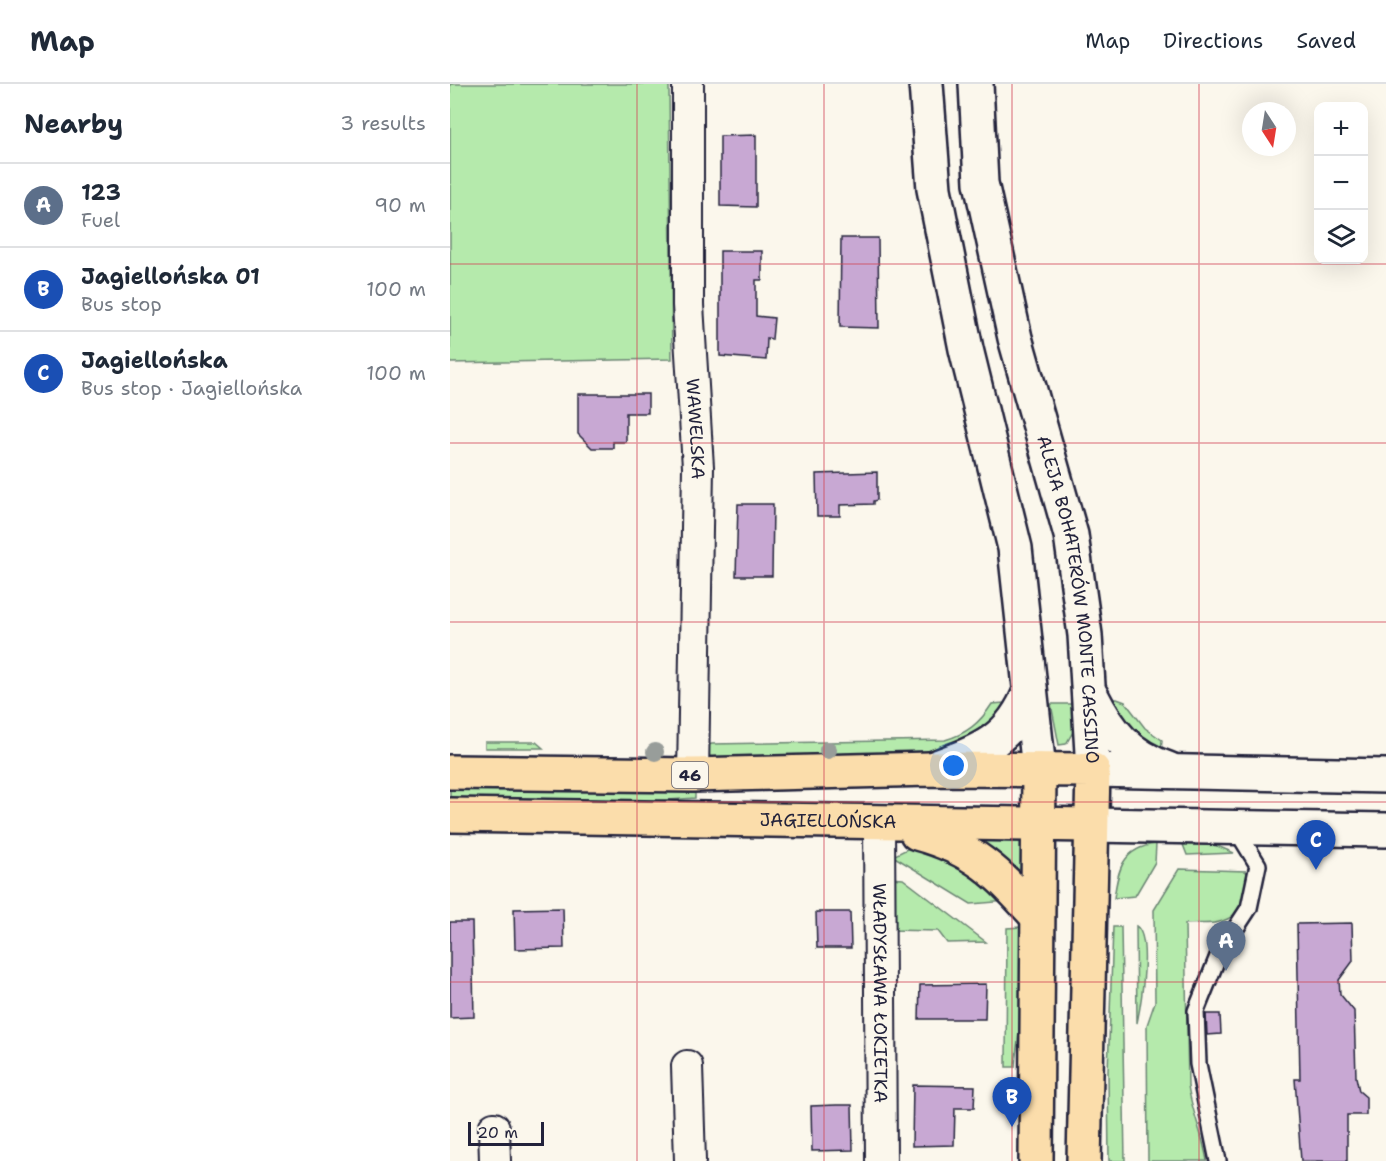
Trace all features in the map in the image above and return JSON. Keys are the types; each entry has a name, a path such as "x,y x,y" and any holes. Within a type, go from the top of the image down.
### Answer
{"main road":[{"path":"926,84 934,189 966,349 1015,548 1027,639 1039,770 1036,915 1036,1161"},
{"name":"ALEJA BOHATERÓW MONTE CASSINO","path":"976,84 981,183 1015,338 1071,535 1085,635 1093,770 1084,1161"},
{"path":"1088,688 1101,714 1120,741 1144,760 1175,772"},
{"path":"930,770 976,753 999,739 1022,711 1030,691"},
{"name":"46","path":"450,772 693,775 930,770 1093,770"},
{"path":"1093,770 1386,776"},
{"name":"JAGIELLOŃSKA","path":"450,815 1386,830"},
{"path":"879,823 941,839 971,852 1007,883 1036,915"}],"street":[{"name":"WAWELSKA","path":"688,84 688,305 698,467 693,775"},
{"name":"WŁADYSŁAWA ŁOKIETKA","path":"879,823 880,1161"},
{"path":"687,1066 690,1161"},
{"path":"494,1128 495,1161"}],"lane":[{"path":"1218,1161 1198,1064 1196,1011 1219,954 1249,908 1258,865 1236,829"}],"green space":[{"path":"450,84 669,84 672,359 450,363"},
{"path":"1109,699 1125,702 1145,728 1162,740 1161,752 1145,748"},
{"path":"1004,703 1000,717 946,754 716,761 709,756 708,745 712,744 945,740 960,735 972,727 992,704"},
{"path":"1051,704 1080,704 1074,730 1066,744 1059,745"},
{"path":"485,742 536,742 543,748 485,748"},
{"path":"450,785 695,788 695,798 629,803 450,801"},
{"path":"1025,837 1024,882 975,840"},
{"path":"1182,842 1215,845 1234,853 1187,855"},
{"path":"1156,844 1155,862 1135,896 1114,898 1117,878 1129,855 1145,846"},
{"path":"909,848 951,855 1009,901 971,904 893,856"},
{"path":"1179,869 1246,871 1248,888 1243,904 1231,917 1214,923 1185,924 1188,1086 1207,1161 1148,1161 1147,1025 1155,1002 1154,910"},
{"path":"890,878 903,879 986,942 947,943 938,931 889,930"},
{"path":"1136,926 1141,932 1144,956 1143,987 1137,1023"},
{"path":"1021,927 1025,944 1026,979 1015,1067 1006,1067 1007,928"},
{"path":"1113,927 1121,927 1125,1161 1109,1161 1108,1072"}],"building":[{"path":"756,135 756,207 720,206 720,136"},
{"path":"841,238 878,238 879,328 840,327"},
{"path":"720,251 762,251 762,280 756,280 756,316 774,318 772,339 767,338 766,360 720,356"},
{"path":"578,394 648,394 648,413 626,413 626,442 613,442 613,448 592,448 578,434"},
{"path":"877,472 877,500 873,501 873,504 840,505 840,516 817,516 816,474"},
{"path":"738,504 773,504 772,576 736,576"},
{"path":"563,908 564,948 515,949 514,909"},
{"path":"816,912 850,912 851,948 817,948"},
{"path":"450,922 472,922 474,1017 450,1018"},
{"path":"1352,923 1353,961 1339,980 1340,994 1354,1011 1356,1077 1359,1091 1366,1097 1366,1115 1347,1115 1347,1161 1301,1161 1295,1079 1300,1079 1297,924"},
{"path":"986,984 985,1019 919,1019 920,985"},
{"path":"1206,1014 1220,1014 1221,1034 1207,1035"},
{"path":"913,1085 975,1086 974,1108 955,1108 954,1145 912,1146"},
{"path":"852,1105 853,1150 812,1151 811,1106"}],"place":[{"name":"Jagiellońska","path":"1316,870"},
{"name":"123","path":"1226,971"},
{"name":"Jagiellońska 01","path":"1012,1127"}]}
